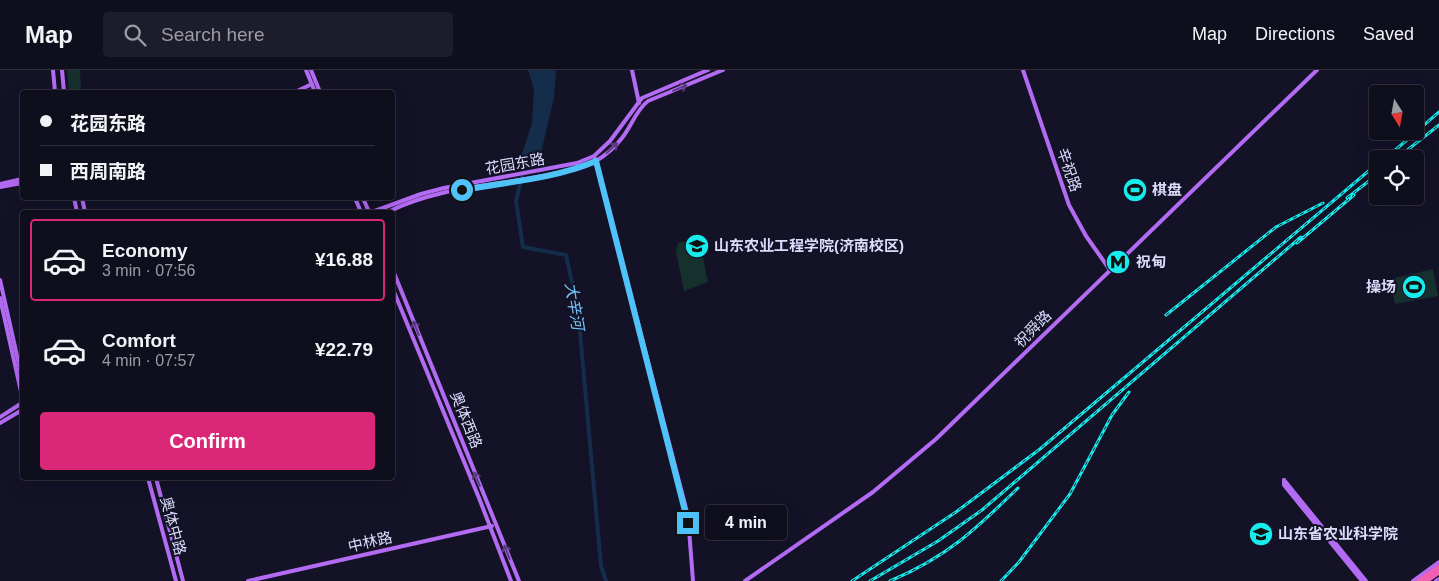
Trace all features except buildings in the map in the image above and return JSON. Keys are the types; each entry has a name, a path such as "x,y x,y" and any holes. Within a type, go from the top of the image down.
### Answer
{"highway":[{"path":"1419,581 1439,567"},
{"path":"1426,581 1439,575"},
{"path":"1431,581 1439,575"}],"main road":[{"path":"53,70 55,90"},
{"path":"62,70 64,90"},
{"path":"306,70 319,90"},
{"path":"311,70 315,90"},
{"path":"632,70 640,110"},
{"path":"639,102 647,95 708,70"},
{"path":"640,110 642,105 648,101 723,70"},
{"name":"辛祝路","path":"1023,70 1074,214 1086,236 1110,270"},
{"name":"祝舜路","path":"745,581 873,492 916,457 975,403 1317,70"},
{"path":"299,90 314,83"},
{"name":"花园东路","path":"377,210 421,194 577,163 594,156 617,134 639,102"},
{"name":"花园东路","path":"392,210 438,194 536,178 580,168 596,161 610,151 623,138 640,110"},
{"path":"594,156 688,516 693,581"},
{"path":"0,186 20,181"},
{"name":"奥体西路","path":"395,275 519,581"},
{"path":"0,280 20,369"},
{"name":"奥体西路","path":"395,294 511,581"},
{"path":"0,298 20,387"},
{"path":"0,417 20,404"},
{"path":"0,423 20,411"},
{"name":"奥体中路","path":"149,480 176,581"},
{"name":"奥体中路","path":"157,480 183,581"},
{"path":"1362,581 1284,485 1284,480 1366,581"},
{"name":"中林路","path":"248,581 496,524"},
{"path":"1413,581 1439,562"},
{"path":"1436,581 1439,575"}],"green space":[{"path":"67,70 80,70 81,90 69,90"},
{"path":"699,238 708,282 684,291 676,251 678,243"},
{"name":"操场","path":"1433,269 1438,296 1395,304 1390,279"}],"water":[{"path":"528,70 555,70 554,98 538,165 517,169 532,123 534,89"}],"waterway":[{"name":"大辛河","path":"525,164 516,201 523,247 566,255 578,310 601,566 606,581"}],"railway":[{"path":"1395,150 1439,112"},
{"path":"1407,150 1439,125"},
{"path":"852,581 956,512 1040,449 1369,171"},
{"path":"1347,198 1369,181"},
{"path":"1297,243 1354,195"},
{"path":"1166,315 1276,227 1323,203"},
{"path":"870,581 938,541 982,510 1301,237"},
{"path":"1001,581 1019,562 1070,494 1112,415 1129,392"},
{"path":"890,581 910,572 944,552 974,530 1018,488"}],"place":[{"name":"棋盘","path":"1135,190"},
{"name":"山东农业工程学院(济南校区)","path":"697,246"},
{"name":"祝甸","path":"1118,262"},
{"name":"操场","path":"1414,287"},
{"name":"山东省农业科学院","path":"1261,534"}],"route":[{"path":"462,190 536,178 580,168 596,161 688,516 688,523"}]}
